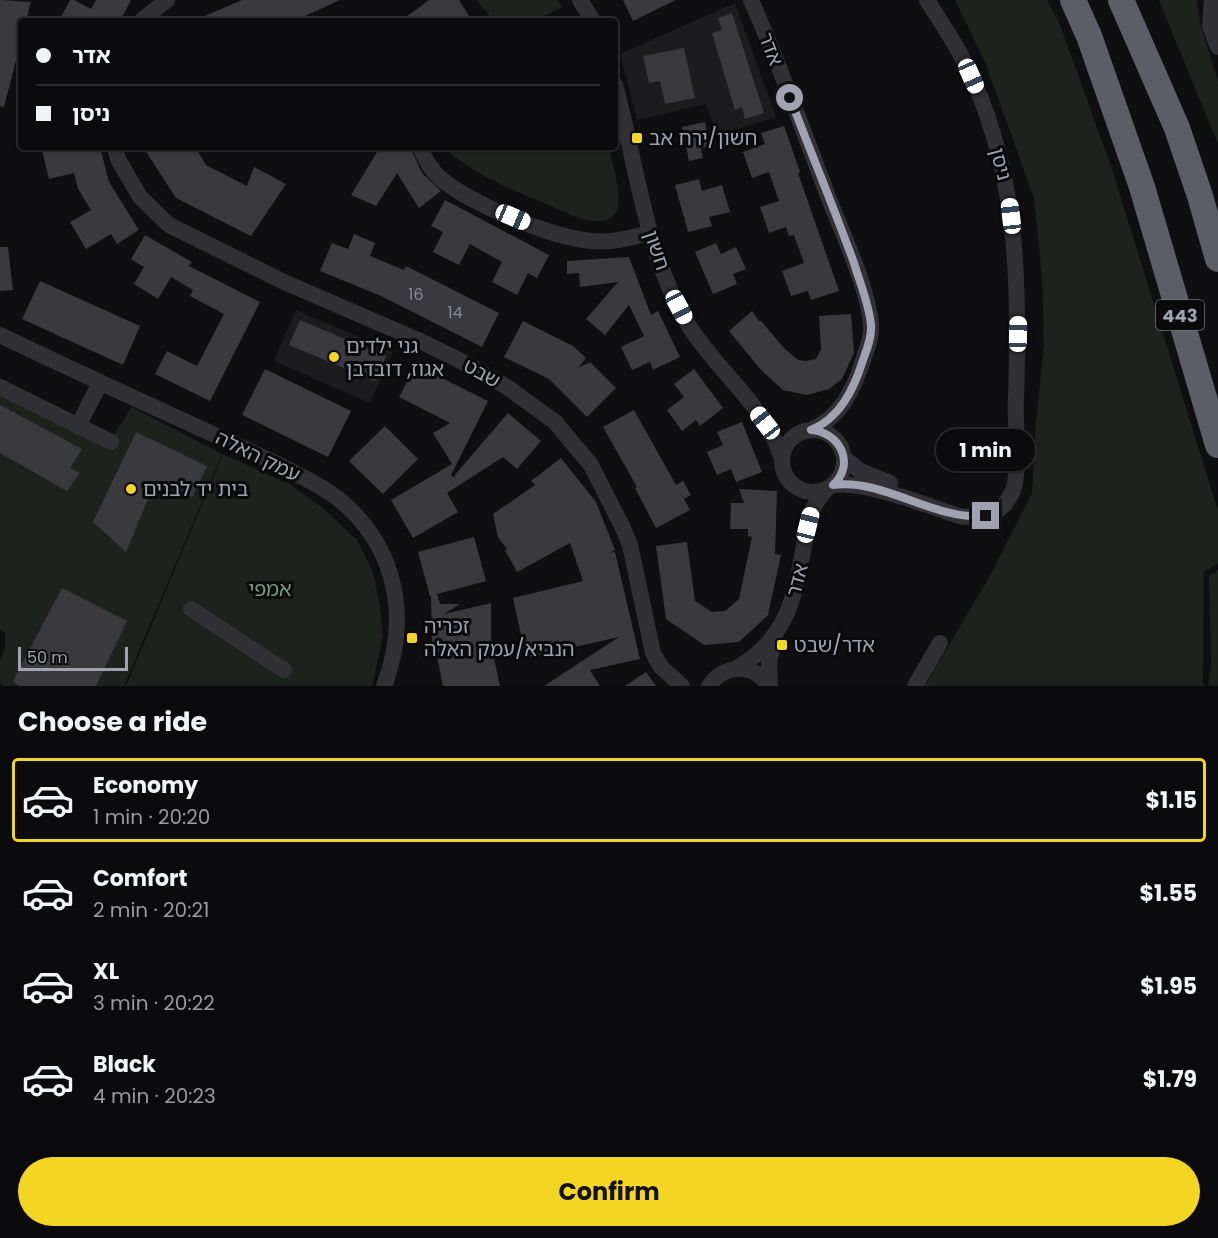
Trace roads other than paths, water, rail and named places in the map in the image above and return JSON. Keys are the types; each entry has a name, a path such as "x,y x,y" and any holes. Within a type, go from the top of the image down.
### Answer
{"highway":[{"name":"443","path":"1073,0 1089,36 1142,188 1218,445"},
{"path":"1121,0 1177,128 1217,253"}],"street":[{"path":"145,18 167,0"},
{"path":"580,0 590,18"},
{"name":"אדר","path":"752,0 848,248 865,297 871,326 868,346 856,381 844,403 826,422 805,432"},
{"name":"ניסן","path":"829,487 844,484 867,487 959,516 986,516 998,510 1012,495 1017,473 1018,301 1007,186 977,91 964,62 927,0"},
{"path":"1133,0 1138,36"},
{"path":"1211,2 1210,26 1218,47"},
{"name":"חשון","path":"618,98 650,232 672,292 687,322 765,423 776,441 782,459"},
{"name":"שבט","path":"115,150 117,159 140,197 169,225 284,282 418,339 507,387 555,422 591,465 621,524 630,545 650,641 657,661 668,675 682,686"},
{"path":"421,150 439,177 475,201 532,225 591,241 617,241 650,232"},
{"name":"עמק האלה","path":"0,335 304,478 340,501 357,517 371,536 383,557 397,597 398,634 387,682"},
{"path":"78,426 100,383"},
{"path":"0,387 111,442"},
{"name":"אדר","path":"842,452 839,430 844,403"},
{"path":"765,423 776,429 818,431 831,436 842,452 840,477 829,487 810,492 796,487 786,476 782,459 786,446 805,432"},
{"name":"ניסן","path":"842,452 860,471 879,480 972,506 983,505 1004,494 1009,484 1016,450"},
{"name":"אדר","path":"796,487 803,502 808,525"},
{"name":"אדר","path":"770,686 769,661 777,632 795,593 808,525 817,501 829,487"},
{"path":"191,609 284,670"},
{"name":"אדר","path":"715,680 763,650 777,632"},
{"path":"915,686 940,643"},
{"path":"737,668 759,675 770,686"},
{"path":"668,675 694,682 715,680"}],"place":[{"name":"חשון/ירח אב","path":"637,138"},
{"name":"גני ילדים אגוז, דובדבן","path":"334,357"},
{"name":"בית יד לבנים","path":"131,489"},
{"name":"זכריה הנביא/עמק האלה","path":"412,638"},
{"name":"אדר/שבט","path":"782,645"}],"park label":[{"name":"אמפי","path":"270,589"}]}
